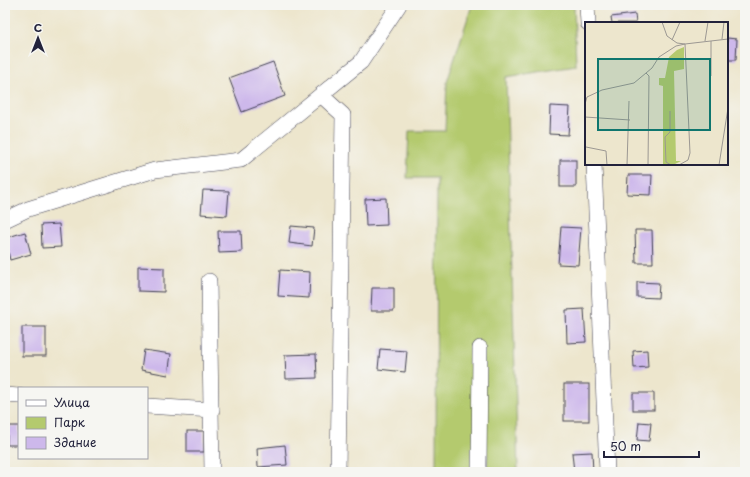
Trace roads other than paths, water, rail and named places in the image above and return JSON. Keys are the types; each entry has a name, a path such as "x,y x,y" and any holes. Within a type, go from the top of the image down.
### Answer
{"street":[{"path":"5,220 28,209 155,170 241,160 361,62 399,5"},
{"path":"587,5 588,22"},
{"path":"321,95 343,115 338,472"},
{"path":"594,165 607,472"},
{"path":"209,281 212,472"},
{"path":"479,472 480,348"},
{"path":"5,395 18,396"},
{"path":"148,406 212,410"}]}
